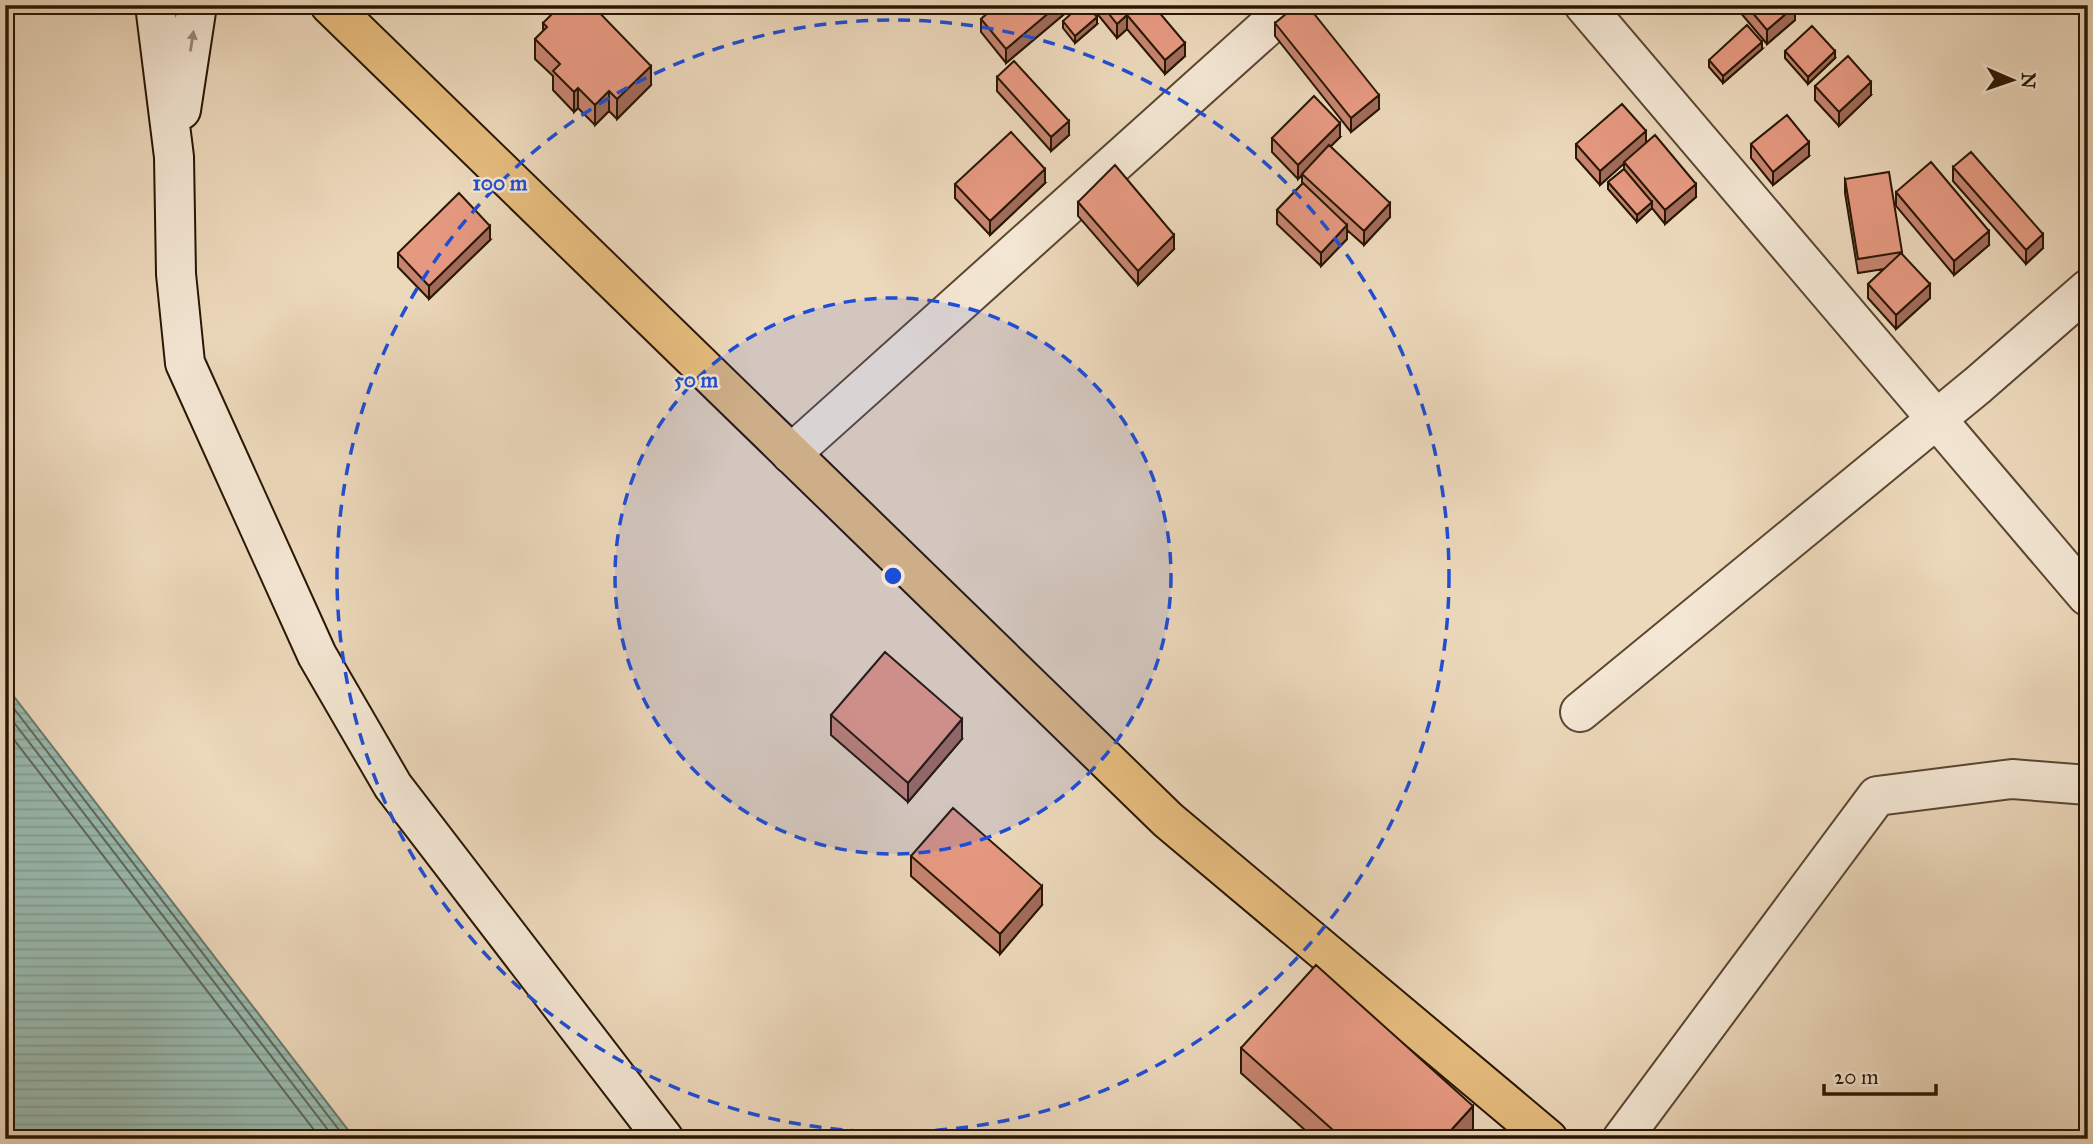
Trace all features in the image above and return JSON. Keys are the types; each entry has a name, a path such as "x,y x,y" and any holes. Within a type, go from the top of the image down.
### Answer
{"main road":[{"path":"330,5 1168,820 1548,1139"}],"street":[{"path":"155,5 174,157 176,274 186,363 317,655 393,786 664,1139"},
{"path":"174,157 197,5"},
{"path":"791,454 1291,5"},
{"path":"1584,5 2087,596"},
{"path":"1580,712 1937,419 2088,289"},
{"path":"1622,1139 1877,796 2012,779 2088,785"}],"water":[{"path":"5,685 355,1139 5,1139"}],"building":[{"path":"561,5 592,5 651,66 617,99 609,91 595,105 578,88 574,92 553,71 560,64 535,39 547,27 543,23"},
{"path":"997,5 1058,5 1006,49 981,19"},
{"path":"1081,5 1087,5 1097,17 1075,36 1063,21"},
{"path":"1102,5 1153,5 1185,43 1165,60 1127,15 1117,24"},
{"path":"1297,5 1307,5 1379,95 1351,118 1275,23"},
{"path":"1746,5 1795,5 1795,6 1767,30"},
{"path":"1747,25 1762,42 1723,76 1709,60"},
{"path":"1812,26 1835,51 1808,77 1785,51"},
{"path":"1848,56 1871,82 1839,112 1815,86"},
{"path":"1014,61 1069,121 1051,137 997,77"},
{"path":"1314,96 1340,123 1298,165 1272,138"},
{"path":"1622,104 1646,131 1600,171 1576,144"},
{"path":"1787,115 1809,142 1773,172 1751,144"},
{"path":"1011,132 1045,169 990,221 955,184"},
{"path":"1655,135 1696,184 1665,210 1624,162"},
{"path":"1329,145 1390,203 1364,231 1302,174"},
{"path":"1971,152 2043,234 2026,250 1953,167"},
{"path":"1931,162 1989,231 1954,261 1896,192"},
{"path":"1115,165 1174,235 1138,271 1078,202"},
{"path":"1624,169 1652,202 1637,215 1608,182"},
{"path":"1889,172 1902,252 1858,259 1845,179"},
{"path":"1303,183 1347,225 1321,253 1277,210"},
{"path":"459,193 490,226 429,286 398,253"},
{"path":"1901,253 1930,284 1896,315 1868,284"},
{"path":"885,652 962,719 908,783 831,715"},
{"path":"953,808 1042,886 1000,934 911,856"},
{"path":"1316,965 1473,1106 1443,1139 1343,1139 1241,1048"}]}
